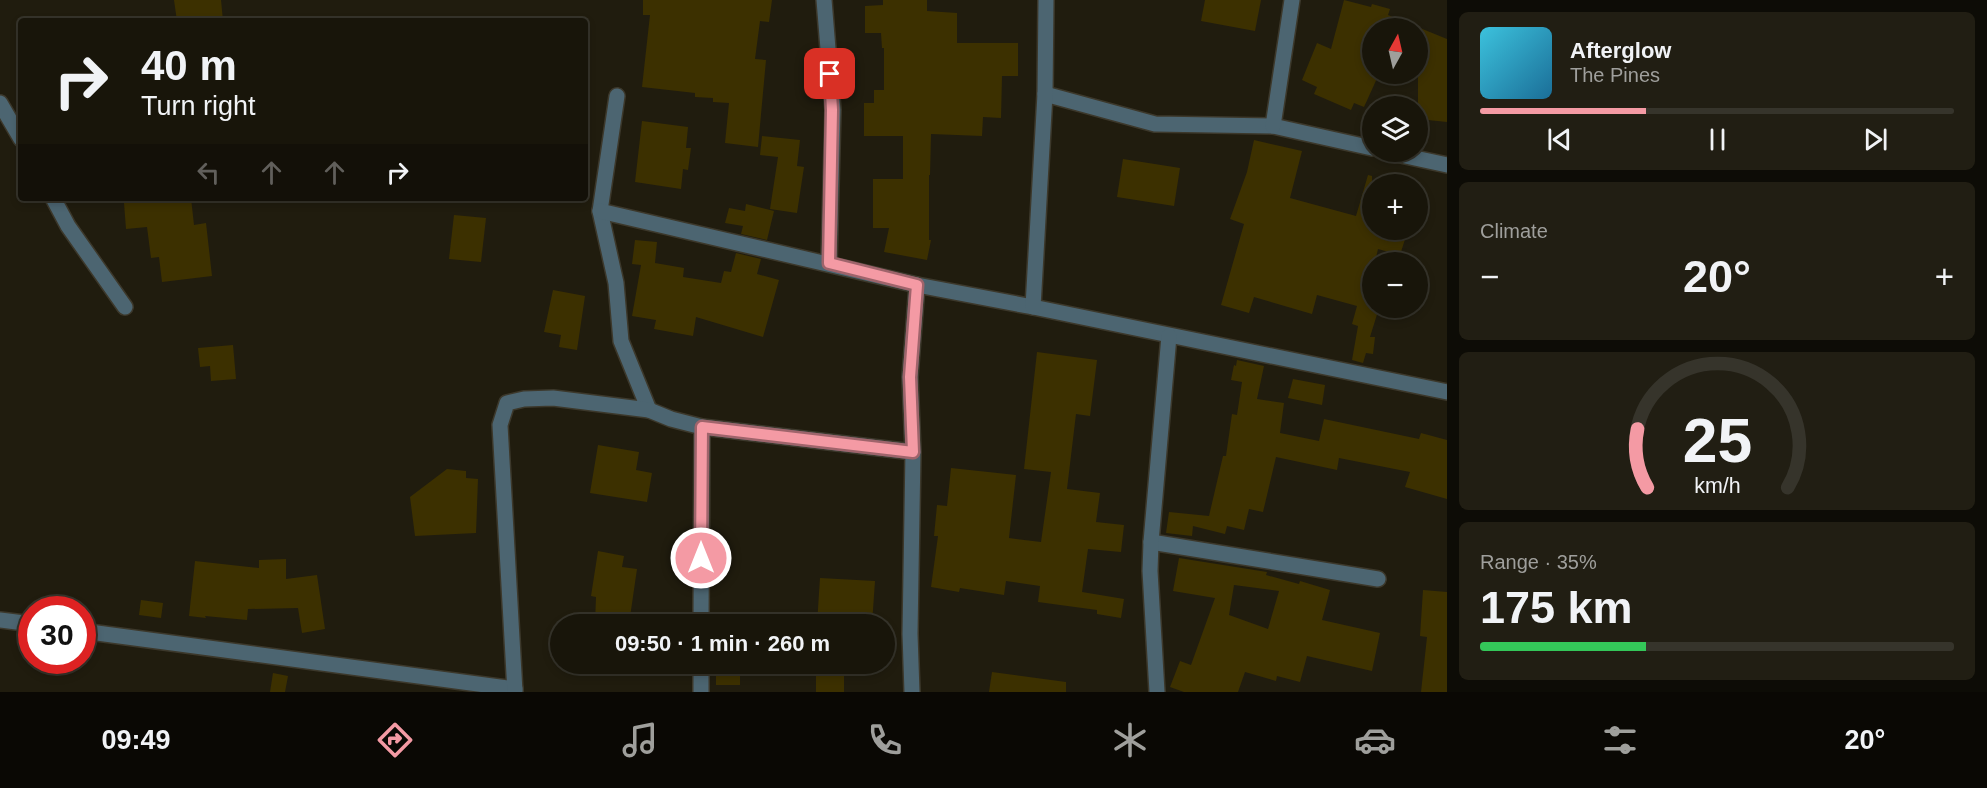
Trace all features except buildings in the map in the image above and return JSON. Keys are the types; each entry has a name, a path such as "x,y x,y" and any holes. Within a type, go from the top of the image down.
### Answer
{"street":[{"path":"824,0 832,110 829,263"},
{"path":"1033,307 1045,94 1046,0"},
{"path":"1273,126 1292,0"},
{"path":"1045,94 1155,124 1273,126 1362,146"},
{"path":"617,96 600,211 616,283 621,341 649,410"},
{"path":"0,103 18,134"},
{"path":"1428,161 1447,165"},
{"path":"55,201 68,226 125,307"},
{"path":"600,211 917,285 1447,392"},
{"path":"912,692 910,634 913,452 910,377 917,285"},
{"path":"1157,692 1150,542 1169,336"},
{"path":"96,633 515,691 500,424 507,403 524,399 553,398 649,410 702,427 913,452"},
{"path":"701,614 702,427"},
{"path":"1150,542 1378,579"},
{"path":"0,620 18,622"},
{"path":"701,674 701,692"}],"route":[{"path":"701,558 702,427 913,452 910,377 917,285 829,263 832,110 830,74"}]}
